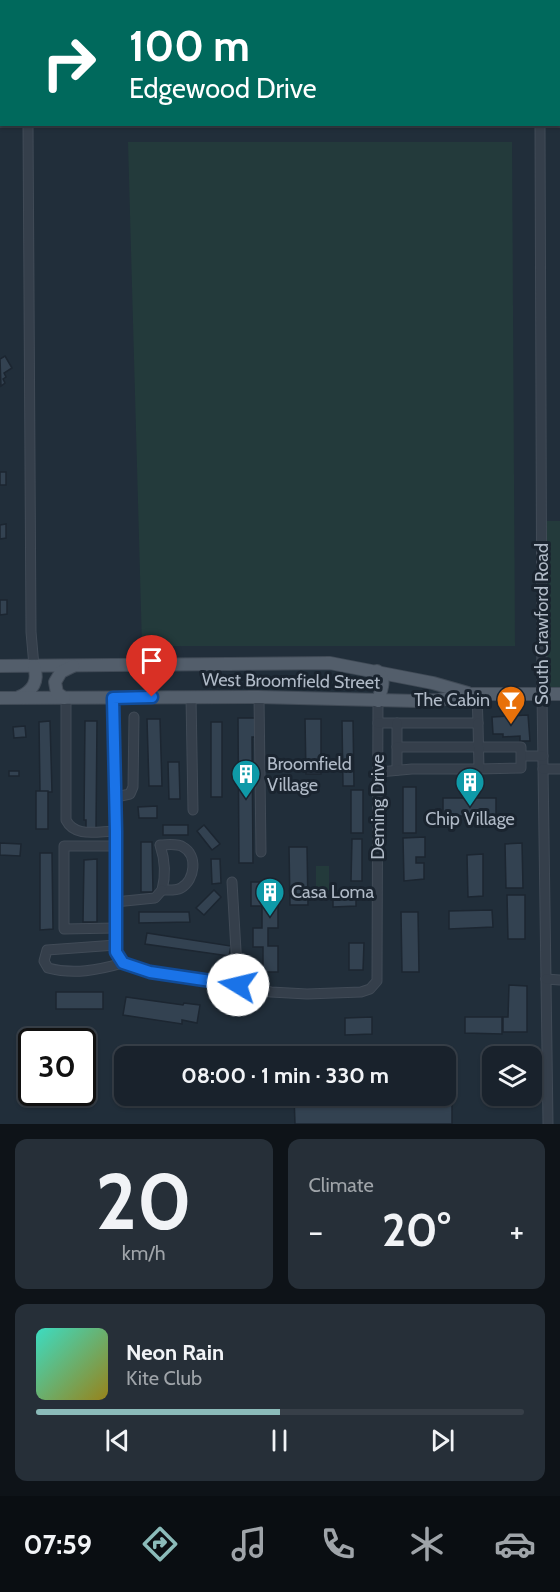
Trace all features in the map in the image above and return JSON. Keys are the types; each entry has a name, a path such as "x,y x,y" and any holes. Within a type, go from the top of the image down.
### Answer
{"main road":[{"name":"West Broomfield Street","path":"0,666 330,663 440,684 475,694"},
{"path":"65,698 55,689 56,679 64,669 74,665"},
{"path":"18,698 33,688 36,677 34,666"},
{"path":"376,671 382,676 383,682 378,701"},
{"name":"West Broomfield Street","path":"0,698 259,697 432,701 475,694 560,694"}],"street":[{"path":"28,126 26,632 34,666"},
{"name":"South Crawford Road","path":"540,126 542,694 548,1124"},
{"path":"475,694 479,769"},
{"path":"190,697 193,810"},
{"path":"259,697 261,852"},
{"path":"65,698 66,820 70,828 78,832 116,831"},
{"path":"113,698 116,797 115,928 116,945 116,952 123,963 80,972 48,968 44,961 47,950 116,945"},
{"name":"Deming Drive","path":"123,963 150,972 271,992 307,994 360,992 370,989 377,981 378,701"},
{"path":"116,797 130,794 133,787 134,717"},
{"path":"378,723 478,723"},
{"path":"397,723 397,770"},
{"path":"379,772 521,768 521,747 397,747"},
{"path":"522,756 543,756"},
{"path":"543,769 560,769"},
{"path":"116,902 155,898 162,890 164,881 164,857 159,845 181,845 194,863 189,879 183,887 172,891 162,890"},
{"path":"115,928 64,929 64,846 116,846"},
{"path":"232,882 238,985"},
{"path":"546,979 560,980"}],"green space":[{"path":"128,142 512,142 515,646 142,646"},
{"path":"542,521 560,521 560,691 541,691"},
{"path":"316,866 329,866 329,890 316,890"}],"building":[{"path":"5,356 12,368 4,373 5,383 1,386 0,359"},
{"path":"0,472 6,472 6,485 0,485"},
{"path":"6,524 6,538 0,539 0,525"},
{"path":"0,600 7,600 7,614 0,615"},
{"name":"The Cabin","path":"528,715 530,741 520,741 520,736 503,737 503,734 493,734 492,717"},
{"name":"Broomfield Village","path":"238,718 259,718 259,737 252,737 253,863 239,863"},
{"path":"147,719 160,719 162,786 149,786"},
{"path":"305,719 321,719 321,774 306,774"},
{"path":"50,721 52,792 40,792 39,722"},
{"path":"85,721 97,721 96,829 86,829 86,820 84,820"},
{"path":"342,721 353,721 354,786 343,786"},
{"path":"211,722 222,722 222,797 211,797"},
{"path":"25,726 26,737 14,738 13,727"},
{"path":"168,762 179,762 180,799 169,799"},
{"path":"9,771 19,771 19,776 9,776"},
{"path":"403,787 416,787 416,833 403,833"},
{"path":"351,790 363,790 363,833 351,833"},
{"path":"36,791 48,791 48,829 36,829"},
{"name":"Chip Village","path":"443,798 496,798 496,816 443,816"},
{"path":"157,806 157,818 139,818 138,807"},
{"path":"163,825 188,825 188,835 163,835"},
{"path":"204,825 220,844 212,850 197,831"},
{"path":"425,837 425,857 416,857 416,863 424,863 424,879 404,881 403,838"},
{"path":"352,839 362,839 362,881 351,881"},
{"path":"141,842 152,842 153,892 141,892"},
{"path":"0,843 21,844 20,856 0,855"},
{"name":"Chip Village","path":"522,843 523,888 506,888 505,844"},
{"path":"289,847 307,847 308,905 290,905"},
{"path":"40,853 52,853 53,929 40,930"},
{"name":"Chip Village","path":"483,854 483,896 468,897 467,855"},
{"path":"97,859 97,922 83,922 84,860"},
{"path":"211,859 220,859 221,883 212,884"},
{"name":"Casa Loma","path":"251,882 266,882 266,905 278,905 278,928 268,928 268,946 278,946 278,972 263,972 263,947 253,947 253,928 262,928 262,906 251,906"},
{"path":"214,890 221,897 204,915 196,908"},
{"path":"333,893 356,893 356,906 333,907"},
{"path":"507,895 525,895 525,939 508,939"},
{"path":"492,910 493,927 449,929 449,911"},
{"path":"139,912 189,912 190,922 139,923"},
{"path":"401,912 418,912 419,972 402,972"},
{"path":"147,933 231,946 229,956 145,944"},
{"path":"349,943 364,943 363,970 349,970"},
{"path":"509,985 527,986 527,1032 503,1032 503,1017 508,1017"},
{"path":"56,992 103,992 103,1009 56,1009"},
{"path":"126,997 183,1005 184,1003 200,1005 197,1023 182,1020 182,1024 123,1015"},
{"path":"372,1017 372,1034 345,1035 345,1018"},
{"path":"465,1017 502,1017 502,1034 465,1033"},
{"path":"294,1106 452,1106 452,1124 295,1124"}],"place":[{"name":"The Cabin","path":"511,726"},
{"name":"Broomfield Village","path":"246,800"},
{"name":"Chip Village","path":"470,808"},
{"name":"Casa Loma","path":"270,918"}],"route":[{"path":"152,697 113,698 116,952 123,963 150,972 238,985"}]}
